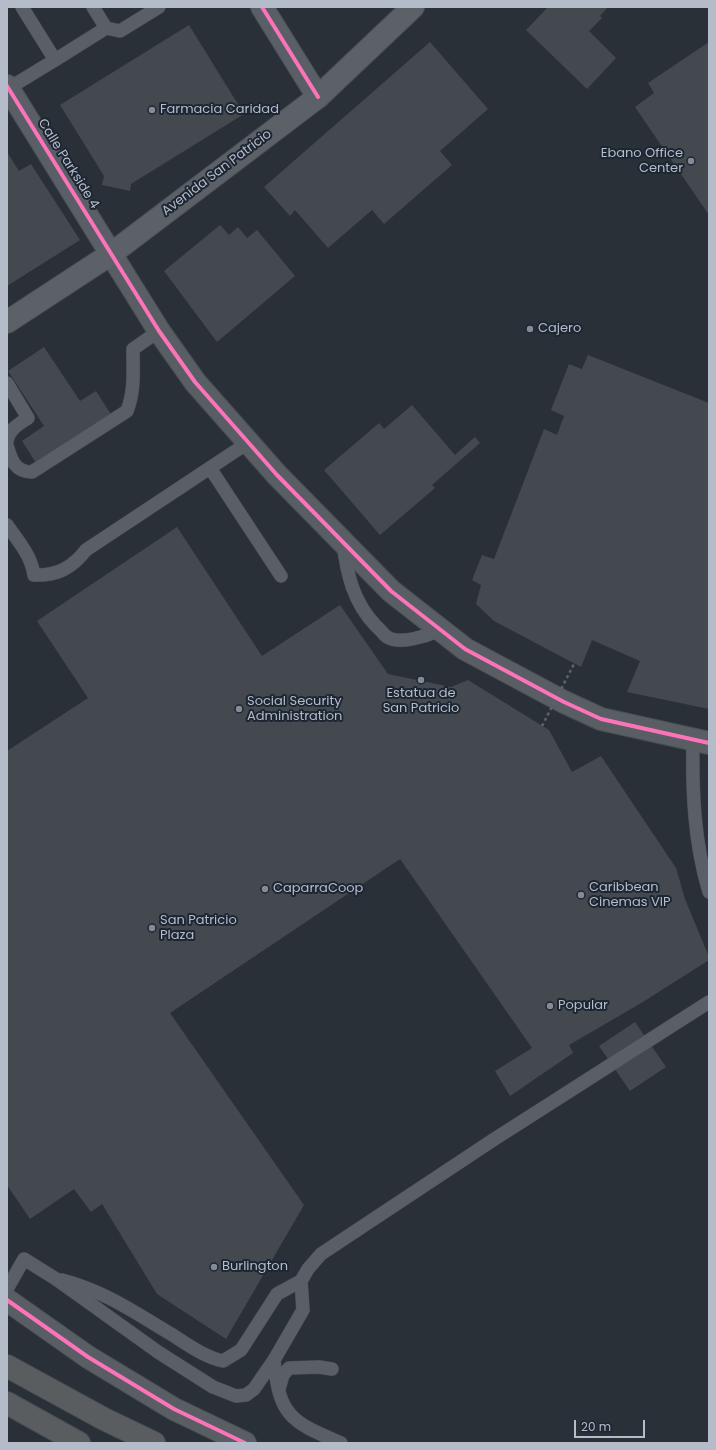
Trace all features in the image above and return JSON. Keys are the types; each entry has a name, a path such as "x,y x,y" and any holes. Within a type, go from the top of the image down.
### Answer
{"highway":[{"path":"7,1366 104,1419 154,1443"},
{"path":"7,1403 79,1443"}],"main road":[{"name":"Avenida San Patricio","path":"7,322 111,254 318,97 413,7"}],"street":[{"path":"262,7 318,97"},
{"name":"Calle Parkside 4","path":"8,87 111,254"},
{"path":"111,254 160,331 195,382 277,475 391,591 465,649 564,702 601,719 701,742"},
{"path":"7,1300 88,1357 174,1409 245,1443"}],"lane":[{"path":"22,7 55,60"},
{"path":"93,7 106,28"},
{"path":"8,87 106,28 120,31 159,7"},
{"path":"7,445 16,467 23,472 32,472 127,411 131,401 133,388 133,349 160,331"},
{"path":"7,384 28,418 13,428 8,434 7,440"},
{"path":"7,524 29,556 34,575 53,575 66,569 79,560 86,550 249,442"},
{"path":"210,468 281,576"},
{"path":"343,543 347,575 355,596 367,616 388,638 406,640 424,637 440,630"},
{"path":"701,742 692,790 699,846 709,892"},
{"path":"699,846 709,860"},
{"path":"7,1289 24,1259 56,1279 158,1352 213,1387 236,1396 246,1395 254,1389 274,1360 303,1310 301,1282 308,1269 321,1254 385,1210 709,1002"},
{"path":"56,1279 87,1286 117,1301 198,1350 223,1361 241,1350 277,1294 301,1282"},
{"path":"274,1360 278,1393 287,1411 308,1429 340,1443"},
{"path":"278,1393 283,1375 289,1368 332,1368"}],"path":[{"path":"542,726 574,664"}],"building":[{"path":"548,7 608,7 600,16 602,18 589,31 616,58 587,89 526,30"},
{"name":"Farmacia Caridad","path":"189,25 244,114 131,184 130,191 102,185 104,176 60,105"},
{"path":"430,42 488,109 440,151 452,165 384,224 372,210 328,248 295,210 290,216 264,187"},
{"name":"Ebano Office Center","path":"709,42 709,215 635,107 654,93 648,83"},
{"path":"7,152 19,171 31,164 80,240 7,286"},
{"path":"220,225 229,235 238,227 247,238 257,230 295,276 217,342 164,271"},
{"name":"Cajero","path":"530,325 534,329 530,334 526,330"},
{"path":"44,347 80,401 96,391 112,416 38,466 22,441 44,426 8,371"},
{"path":"588,355 709,403 709,709 627,692 640,661 592,640 581,667 494,621 476,604 481,585 472,580 482,555 494,559 544,429 557,435 564,416 551,410 569,364 582,369"},
{"path":"412,405 455,455 475,437 480,443 432,485 435,488 380,535 324,470 379,423 384,429"},
{"name":"San Patricio Plaza","path":"177,527 262,656 340,605 388,674 451,687 468,680 549,730 572,772 601,756 676,868 685,899 709,957 709,960 643,1002 569,1045 573,1053 510,1096 495,1071 532,1048 400,859 170,1013 304,1205 226,1339 157,1294 102,1204 91,1212 74,1189 30,1219 7,1185 7,751 88,698 37,621"},
{"path":"635,1022 666,1067 630,1091 599,1046"}],"cycle path":[{"path":"262,7 318,97"},
{"path":"7,86 159,331 195,382 277,475 391,591 465,649 564,702 601,719 709,743"},
{"path":"7,1300 88,1357 174,1409 245,1443"}],"place":[{"name":"Farmacia Caridad","path":"152,110"},
{"name":"Ebano Office Center","path":"691,161"},
{"name":"Cajero","path":"530,329"},
{"name":"Estatua de San Patricio","path":"421,680"},
{"name":"Social Security Administration","path":"239,709"},
{"name":"CaparraCoop","path":"265,889"},
{"name":"Caribbean Cinemas VIP","path":"581,895"},
{"name":"San Patricio Plaza","path":"152,928"},
{"name":"Popular","path":"550,1006"},
{"name":"Burlington","path":"214,1267"}]}
